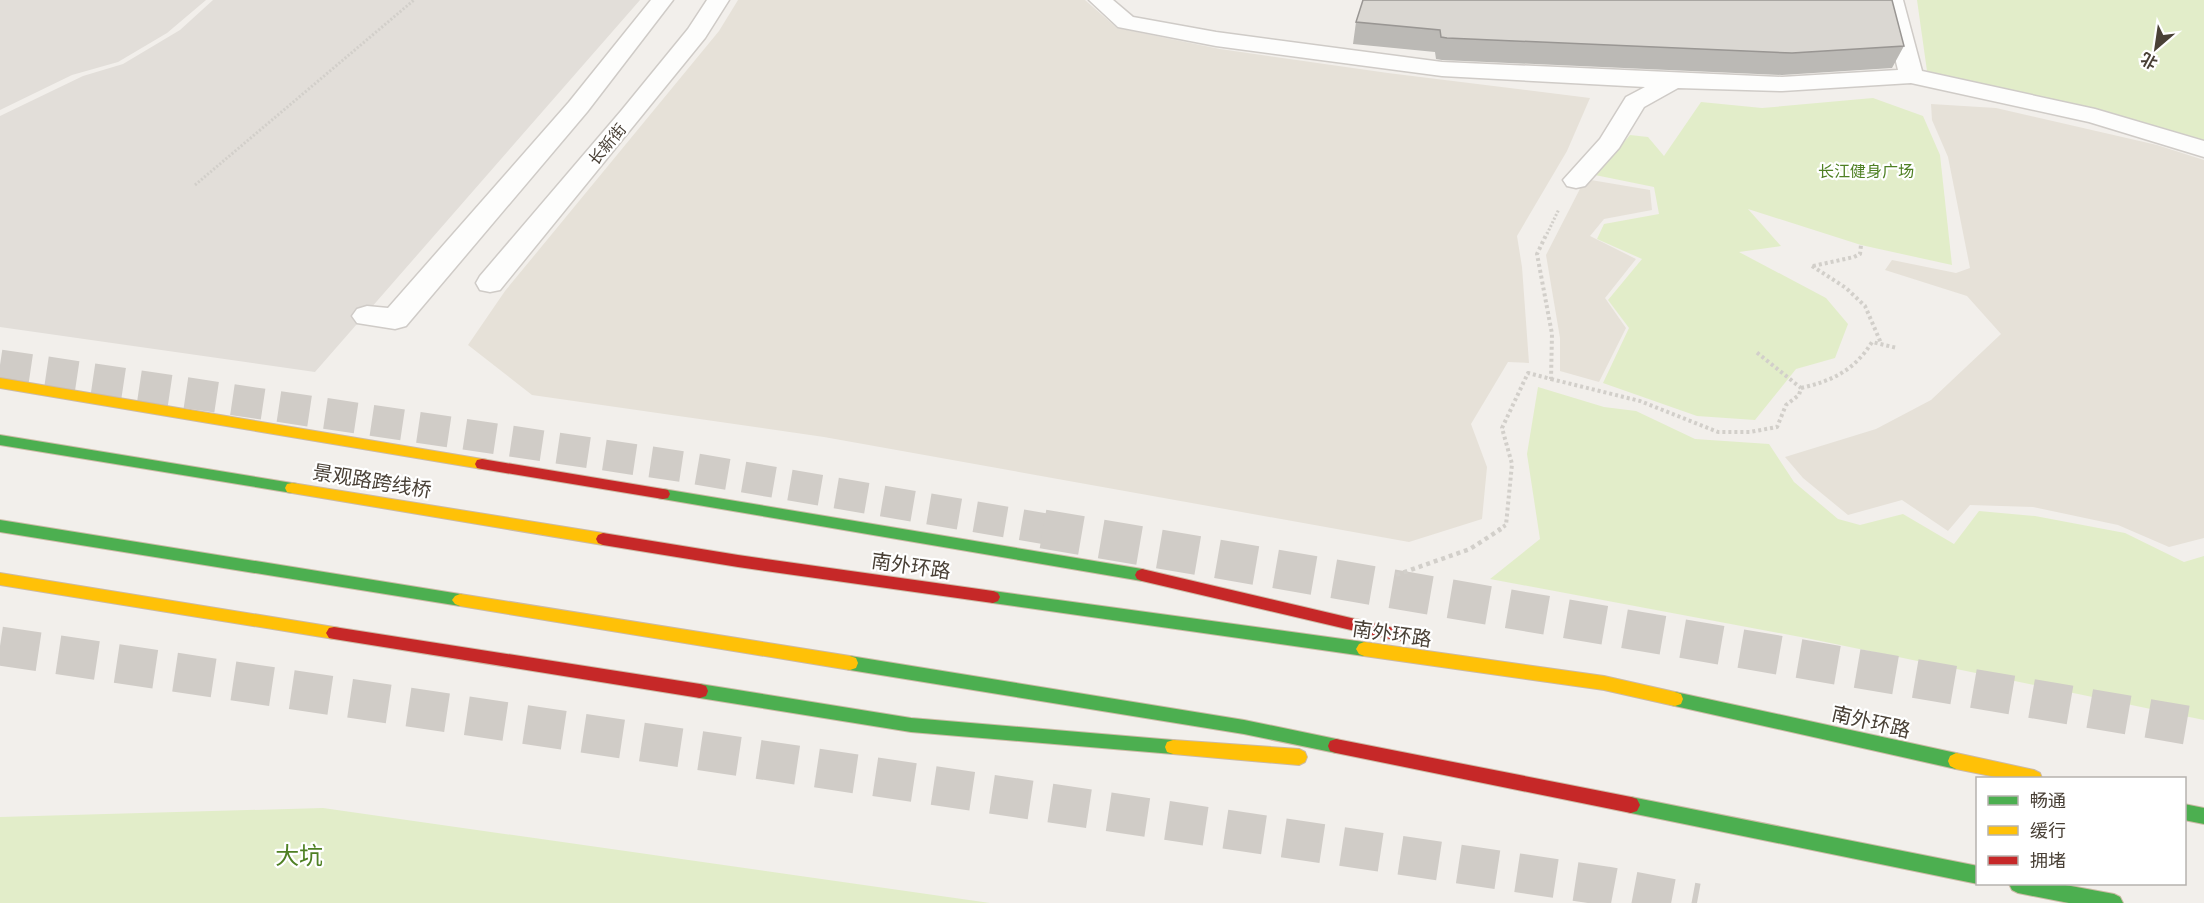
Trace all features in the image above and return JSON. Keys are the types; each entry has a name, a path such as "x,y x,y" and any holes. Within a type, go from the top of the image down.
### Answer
{"highway":[{"path":"0,383 1125,571 1417,639"},
{"name":"景观路跨线桥","path":"0,440 738,561"},
{"path":"0,525 1244,727 1976,875"},
{"name":"南外环路","path":"738,561 1604,683 2029,777"},
{"path":"0,579 911,725 1454,769"},
{"path":"1452,648 1604,683"},
{"path":"2186,812 2204,816"},
{"path":"2023,885 2114,903"}],"street":[{"path":"367,316 394,319 578,107 662,0"},
{"name":"长新街","path":"490,283 645,98 697,33 718,0"},
{"path":"1100,0 1126,22 1216,39 1442,69 1782,84 1911,76 2095,116 2204,149"},
{"path":"1893,0 1911,76"},
{"path":"1576,180 1610,143 1635,102 1674,81"}],"path":[{"path":"195,185 414,0"},
{"path":"1551,379 1552,334 1537,254 1576,180"},
{"path":"1862,245 1860,254 1848,261 1831,260 1812,266 1846,288 1865,306 1881,344"},
{"path":"1755,351 1801,388 1829,383 1864,357 1872,342 1897,348"},
{"path":"1396,575 1470,549 1506,525 1512,464 1502,428 1528,374 1640,400 1718,432 1750,432 1777,427 1786,405 1799,395 1801,388"}],"shaded area":[{"path":"0,0 206,0 167,33 118,62 72,75 0,110"},
{"path":"213,0 640,0 315,372 0,327 0,116 83,76 123,64 180,30"},
{"path":"738,0 1085,0 1117,28 1220,49 1590,98 1567,151 1517,236 1522,267 1529,363 1508,362 1471,424 1487,467 1482,519 1409,542 824,437 532,395 468,345 505,291 719,31"},
{"path":"1931,104 1996,108 2157,145 2204,160 2204,538 2169,547 2118,525 2033,507 1970,505 1948,531 1902,500 1848,515 1803,478 1785,457 1876,429 1931,400 2001,334 1967,296 1885,270 1892,260 1956,273 1970,268 1948,157 1932,120"},
{"path":"1585,179 1650,190 1652,210 1604,219 1590,236 1636,259 1605,298 1626,328 1599,382 1560,371 1560,338 1546,255"}],"green space":[{"path":"1917,0 2204,0 2204,141 2087,107 1927,71"},
{"name":"长江健身广场","path":"1873,98 1923,116 1940,155 1952,265 1861,245 1748,209 1781,246 1739,252 1826,298 1848,324 1835,358 1796,369 1755,420 1697,416 1603,383 1629,328 1608,300 1642,259 1597,239 1604,224 1659,214 1654,187 1595,175 1630,135 1648,137 1664,156 1701,102 1762,108"},
{"path":"1538,387 1604,407 1636,411 1695,439 1769,444 1794,482 1838,519 1860,525 1903,514 1954,544 1979,511 2035,516 2125,533 2184,562 2204,556 2204,720 1806,638 1490,579 1540,539 1527,454"},
{"name":"大坑","path":"323,808 990,903 0,903 0,817"}],"building":[{"path":"1363,0 1892,0 1904,46 1792,53 1447,38 1441,37 1440,30 1356,22"}],"tunnel":[{"path":"0,365 685,467 1052,530"},
{"path":"1043,529 2204,728"},
{"path":"0,646 1606,886 1697,903"}],"traffic: fast":[{"path":"0,440 292,488"},
{"path":"663,494 1142,575"},
{"path":"0,526 460,600"},
{"path":"993,597 1364,649"},
{"path":"850,663 1244,727 1336,746"},
{"path":"700,691 911,725 1173,747"},
{"path":"1675,699 1956,761"},
{"path":"1631,805 1976,875"},
{"path":"2186,812 2204,816"},
{"path":"2023,885 2114,903"}],"traffic: slow":[{"path":"0,383 482,464"},
{"path":"292,488 603,539"},
{"path":"0,579 334,633"},
{"path":"460,600 850,663"},
{"path":"1364,649 1604,683 1675,699"},
{"path":"1173,747 1299,757"},
{"path":"1956,761 2029,777"}],"traffic: jam":[{"path":"482,464 663,494"},
{"path":"603,539 738,561 993,597"},
{"path":"1142,575 1398,635"},
{"path":"334,633 700,691"},
{"path":"1336,746 1631,805"}]}
